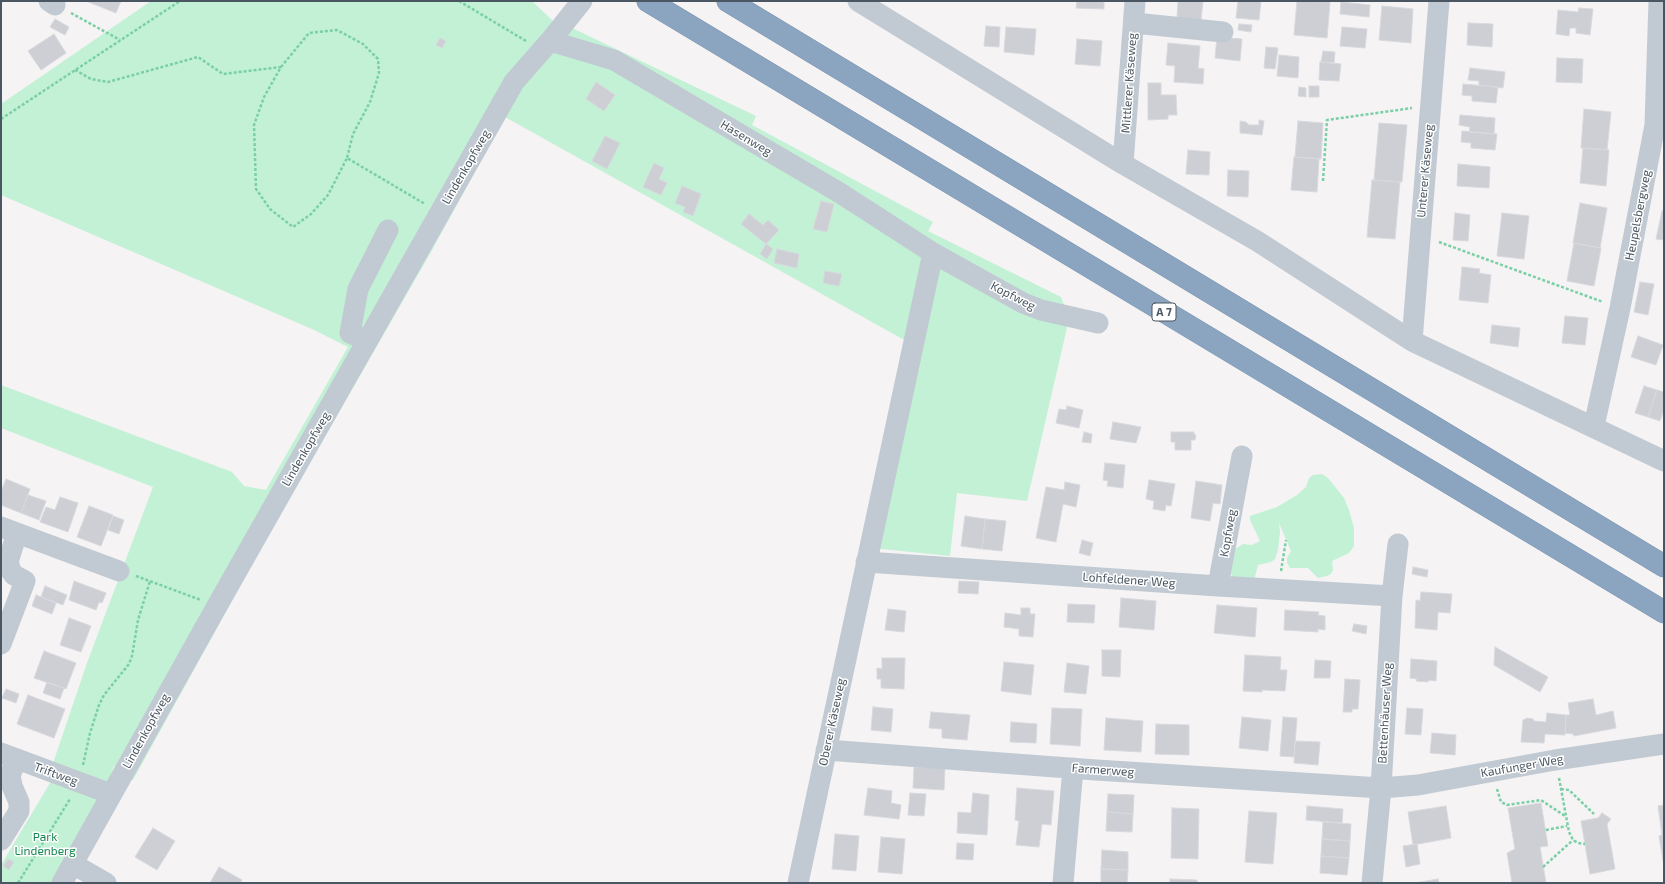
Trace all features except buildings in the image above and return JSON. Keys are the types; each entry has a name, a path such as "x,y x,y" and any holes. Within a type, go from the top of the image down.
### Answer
{"highway":[{"name":"A 7","path":"648,1 1664,612"},
{"path":"728,1 1664,566"}],"street":[{"name":"Lindenkopfweg","path":"62,883 216,606 514,82 564,25 582,1"},
{"path":"858,1 1123,164 1257,241 1412,341 1594,426 1664,461"},
{"name":"Mittlerer Käseweg","path":"1123,164 1135,1"},
{"name":"Unterer Käseweg","path":"1412,341 1439,1"},
{"name":"Heupelsbergweg","path":"1594,426 1620,308 1655,125 1659,1"},
{"path":"1134,23 1223,32"},
{"name":"Hasenweg","path":"546,46 614,60 840,193 933,254"},
{"path":"367,341 350,333 358,289 388,230"},
{"name":"Kopfweg","path":"933,254 1023,303 1041,310 1098,324"},
{"name":"Oberer Käseweg","path":"798,883 933,254"},
{"name":"Kopfweg","path":"1218,586 1242,456"},
{"path":"1,644 25,581 11,572 8,562 9,530 119,571"},
{"name":"Bettenhäuser Weg","path":"1372,883 1380,788 1392,596 1398,544"},
{"name":"Lohfeldener Weg","path":"866,562 1218,586 1392,596"},
{"name":"Kaufunger Weg","path":"1380,788 1418,784 1555,760 1664,744"},
{"name":"Farmerweg","path":"826,750 1380,788"},
{"path":"1,840 18,811 19,802 12,786 9,756"},
{"name":"Triftweg","path":"9,756 80,775 111,794"},
{"path":"1063,883 1073,768"},
{"path":"73,864 106,883"}],"path":[{"path":"1,119 180,1"},
{"path":"459,1 546,46"},
{"path":"52,3 87,20 120,40"},
{"path":"337,30 363,44 378,59 379,73 370,102 353,134 347,158 328,195 311,214 293,227 270,209 256,189 254,125 264,97 281,67 309,32 337,30"},
{"path":"75,70 91,79 108,82 198,57 223,74 281,67"},
{"path":"1323,181 1327,120 1416,108 1430,108"},
{"path":"347,158 411,196"},
{"path":"1420,235 1620,308"},
{"path":"1280,590 1281,565 1286,540"},
{"path":"119,571 123,571 216,606"},
{"path":"18,883 80,775 90,733 99,705 104,695 129,664 132,656 138,620 150,581"},
{"path":"1555,760 1567,826 1573,840 1578,843 1585,844"},
{"path":"1492,771 1501,802 1507,805 1541,800 1565,816"},
{"path":"1561,790 1569,790 1594,814"},
{"path":"1546,830 1567,826"},
{"path":"1543,867 1573,840"}],"green space":[{"name":"Park Lindenberg","path":"151,1 532,1 554,22 572,28 756,116 752,125 933,222 928,231 1061,297 1069,319 1027,501 957,493 950,556 882,549 862,550 906,341 505,117 431,252 269,534 133,780 114,766 108,784 54,883 1,883 1,865 50,783 50,772 87,663 153,487 1,428 1,385 232,472 244,486 266,490 348,347 312,329 1,195 1,104"},
{"path":"1322,474 1328,478 1344,498 1354,528 1354,546 1349,553 1332,561 1333,570 1331,574 1318,578 1308,568 1290,568 1287,563 1287,558 1291,551 1279,523 1280,532 1278,550 1275,559 1271,562 1258,565 1254,580 1232,577 1231,573 1235,549 1243,544 1252,545 1260,541 1250,520 1250,516 1277,507 1297,495 1306,487 1309,478 1313,475"}]}
